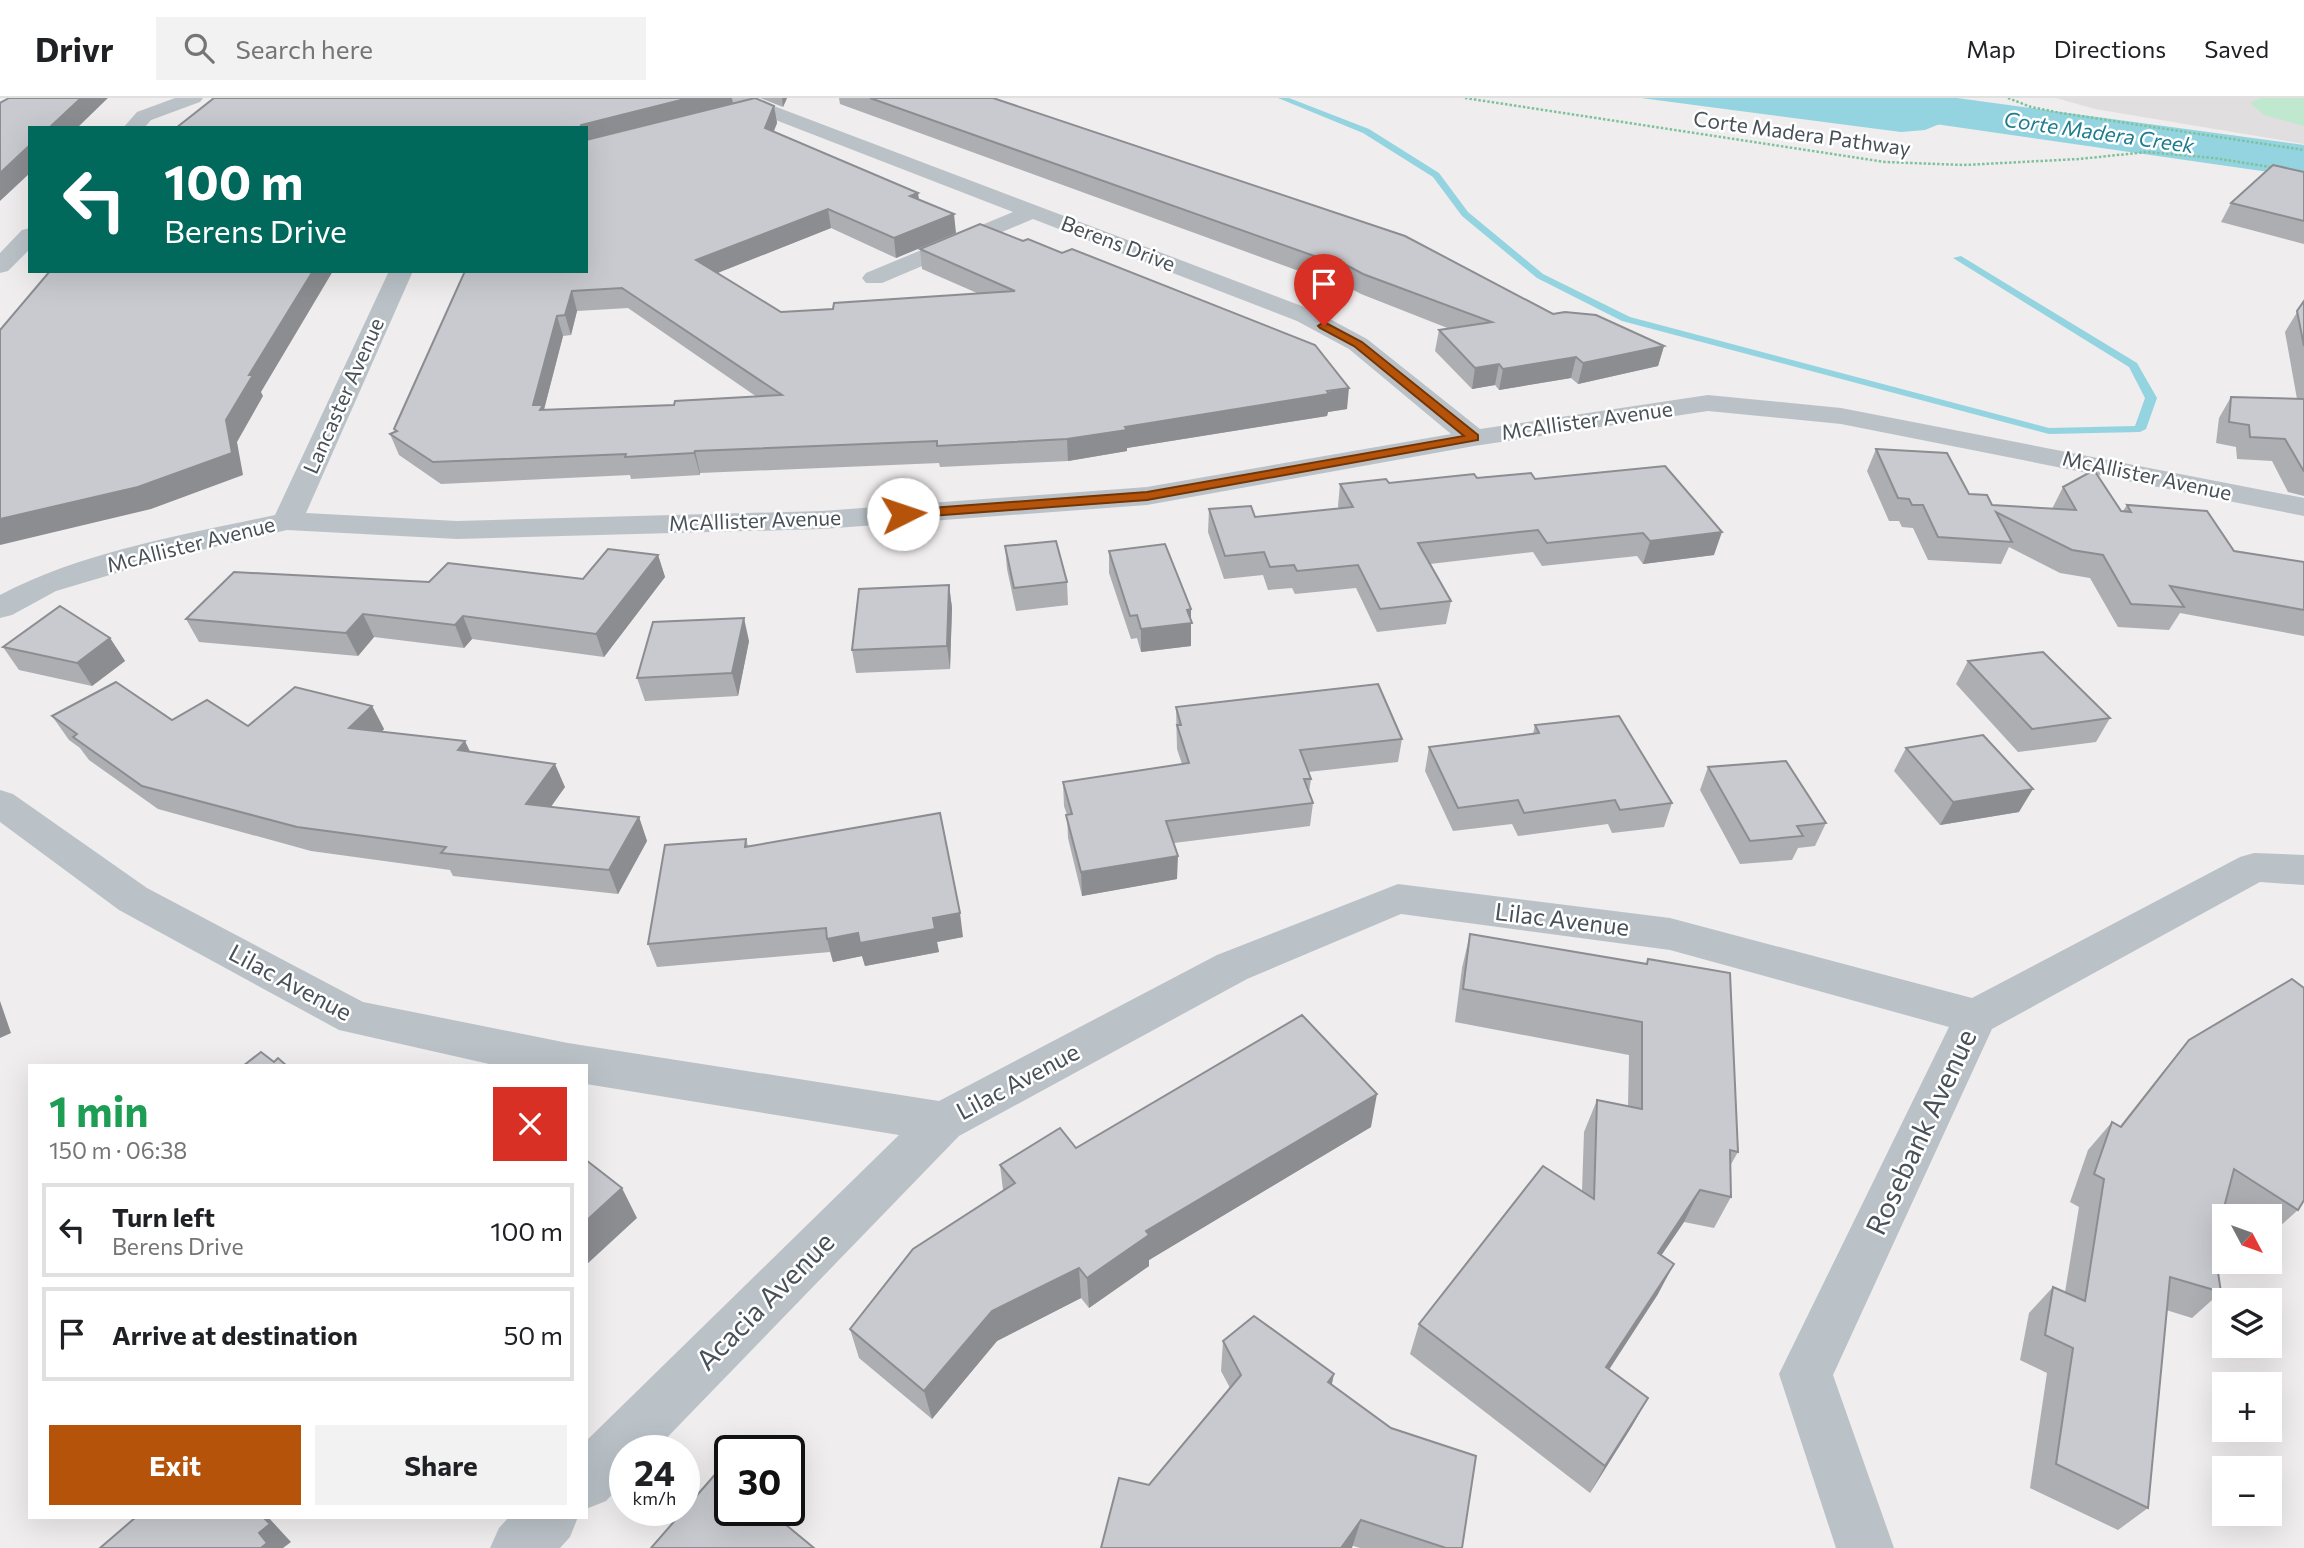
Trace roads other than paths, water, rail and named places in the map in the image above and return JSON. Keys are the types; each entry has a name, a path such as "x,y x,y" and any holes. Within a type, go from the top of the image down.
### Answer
{"street":[{"path":"135,126 144,116 193,98"},
{"name":"Berens Drive","path":"734,106 759,107 1306,316 1358,344 1474,438"},
{"path":"874,278 1034,211"},
{"path":"0,266 28,237"},
{"name":"Lancaster Avenue","path":"287,521 400,273"},
{"name":"McAllister Avenue","path":"0,608 45,584 159,550 287,521 457,530 835,519 1147,496 1474,438 1708,403 1840,416 2304,506"},
{"name":"Lilac Avenue","path":"0,803 133,899 354,1018 580,1064"},
{"name":"Rosebank Avenue","path":"1865,1548 1806,1374 1976,1017 2254,867 2304,870"},
{"name":"Lilac Avenue","path":"588,1065 943,1122 1232,967 1398,899 1670,934 1976,1017"},
{"name":"Acacia Avenue","path":"588,1479 943,1122"},
{"path":"519,1548 548,1519"}],"water":[{"name":"Corte Madera Creek","path":"1641,98 1947,98 1952,102 1947,121 1925,130 1901,132"}],"waterway":[{"path":"1282,98 1366,131 1436,175 1465,214 1540,276 1626,319 2049,431 2140,429 2151,398 2133,365 1958,258"},
{"name":"Corte Madera Creek","path":"1852,98 2304,161"}]}
